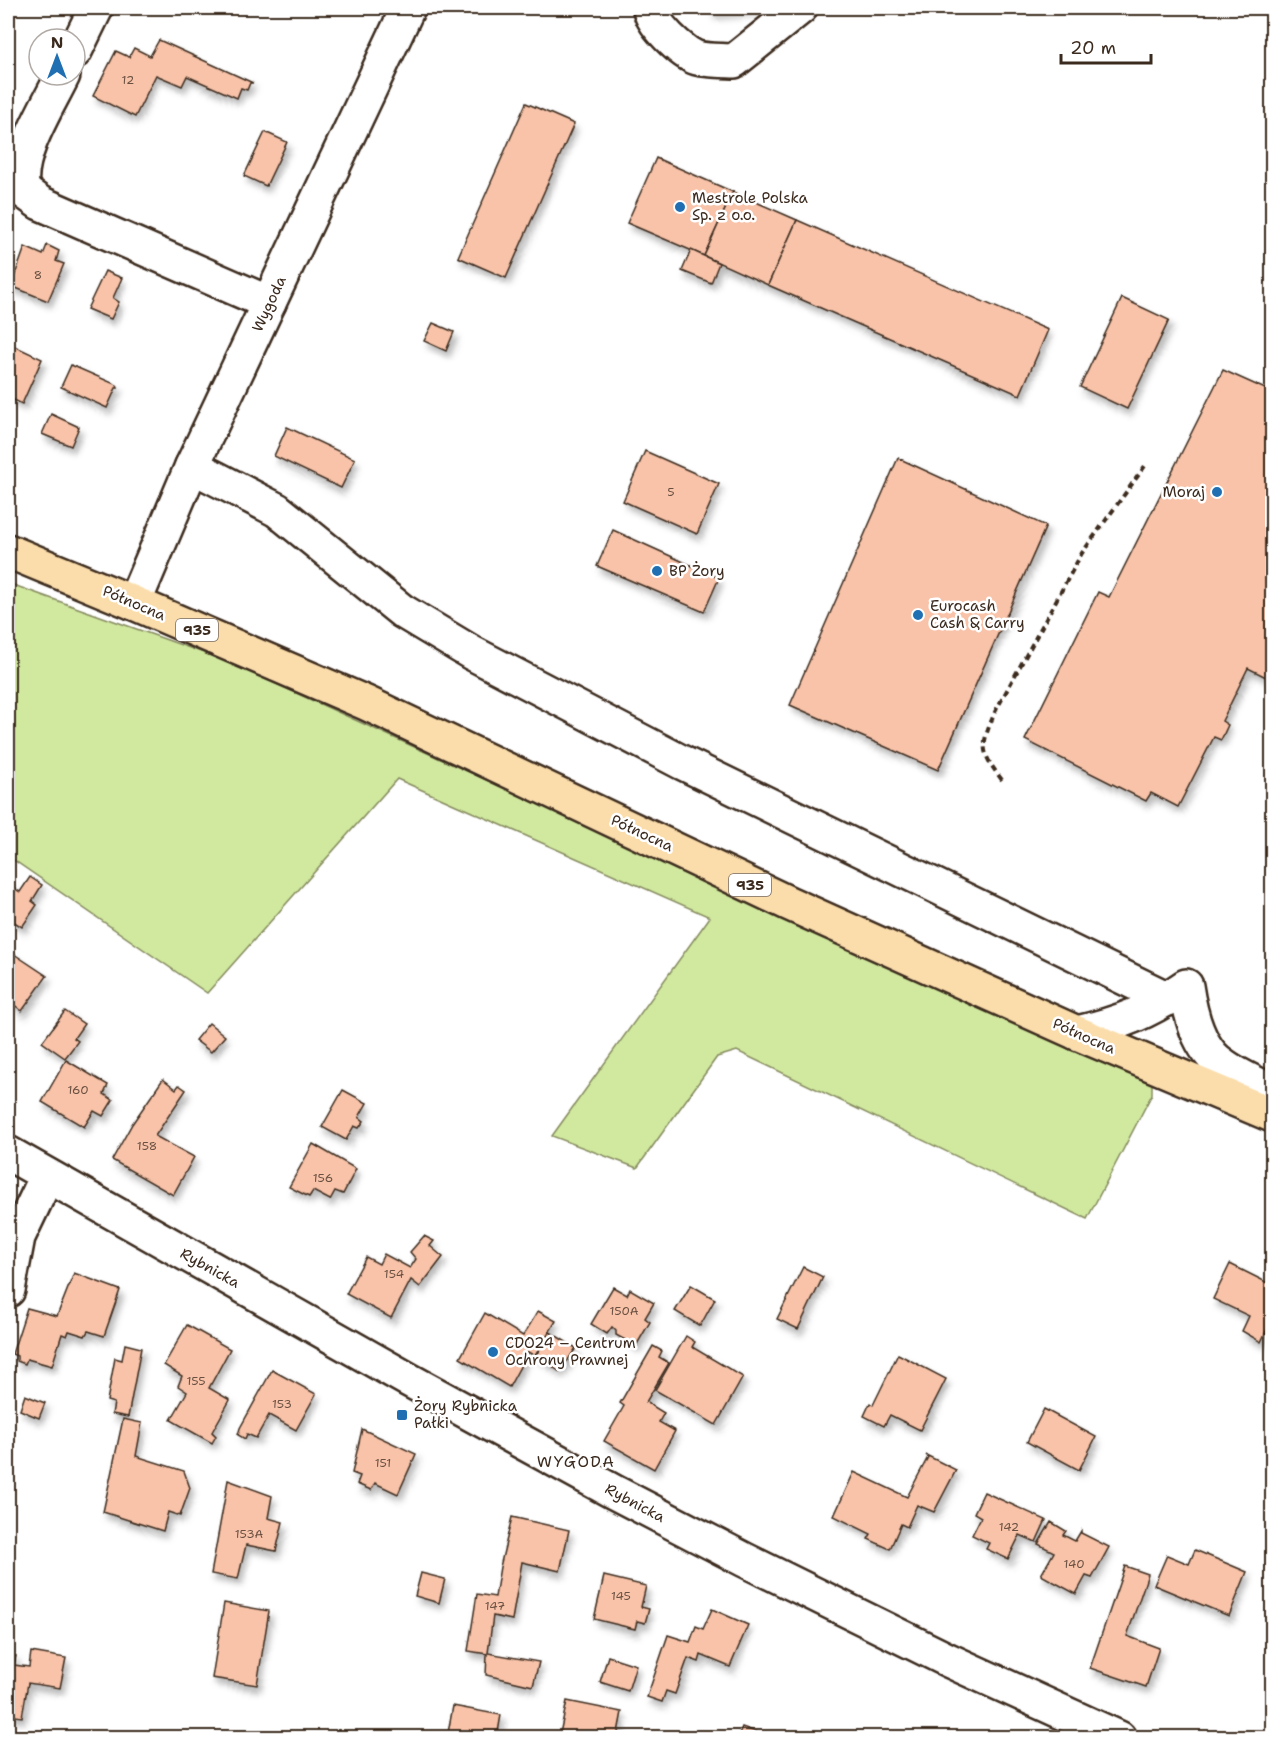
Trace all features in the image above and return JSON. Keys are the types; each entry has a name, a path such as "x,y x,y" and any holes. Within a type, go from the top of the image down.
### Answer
{"main road":[{"name":"Północna","path":"9,551 366,703 788,903 1077,1033 1272,1115"}],"street":[{"path":"87,27 96,8"},
{"name":"Wygoda","path":"134,603 192,466 408,8"},
{"path":"650,8 650,13 668,37 695,57 734,61 800,8"},
{"path":"57,87 24,154 21,176 15,188 40,203 270,303"},
{"path":"192,466 277,510 402,611 472,653 683,763 1177,992 1189,1010 1207,1050 1221,1064 1272,1092"},
{"path":"1077,1033 1125,1020 1148,1010 1177,992"},
{"name":"Rybnicka","path":"8,1153 419,1386 604,1487 745,1560 948,1660 1119,1737"},
{"path":"8,1290 18,1237 47,1176"}],"path":[{"path":"1002,780 987,760 984,740 995,712 1082,553 1145,466"}],"green space":[{"path":"8,583 226,661 1152,1084 1152,1094 1087,1219 737,1051 717,1057 637,1168 552,1136 710,917 397,779 207,993 8,856"}],"building":[{"path":"711,8 768,8 711,13"},
{"path":"159,40 253,83 250,83 247,90 241,88 237,98 187,76 182,86 156,75 135,117 93,96 116,51 129,57 134,48 150,56"},
{"path":"526,103 574,124 506,278 458,257"},
{"path":"265,132 287,142 266,186 244,176"},
{"name":"Mestrole Polska Sp. z o.o.","path":"656,158 733,192 704,256 627,223"},
{"path":"733,192 797,220 768,285 704,256"},
{"path":"797,220 1048,330 1020,395 768,285"},
{"path":"47,245 59,251 56,261 64,264 48,301 11,286 25,247 43,255"},
{"path":"691,250 719,263 711,283 682,271"},
{"path":"105,271 122,278 113,298 119,302 111,319 87,309"},
{"path":"1122,298 1169,320 1127,409 1080,387"},
{"path":"433,323 454,332 446,351 424,341"},
{"path":"8,343 42,359 22,404 8,397"},
{"path":"71,365 117,385 118,388 107,408 61,387"},
{"name":"Moraj","path":"1223,370 1272,392 1272,680 1248,668 1222,721 1228,725 1221,740 1214,737 1178,807 1151,793 1146,801 1025,740 1098,592 1109,597"},
{"path":"51,414 79,427 71,446 42,434"},
{"path":"287,427 355,459 341,488 274,456"},
{"path":"645,451 719,484 697,534 623,501"},
{"name":"Eurocash Cash & Carry","path":"898,458 1046,526 938,770 790,705"},
{"path":"613,530 719,578 704,612 597,566"},
{"path":"30,877 42,885 32,901 37,905 22,927 8,918 8,884 20,892"},
{"path":"8,950 47,976 22,1011 8,1000"},
{"path":"65,1011 84,1024 74,1038 78,1041 65,1058 42,1042"},
{"path":"209,1023 225,1036 211,1052 195,1040"},
{"path":"66,1060 108,1085 104,1094 113,1100 103,1116 94,1111 84,1127 42,1102"},
{"path":"163,1079 176,1089 179,1085 186,1090 155,1136 194,1157 173,1195 112,1160 132,1124"},
{"path":"343,1090 367,1103 359,1117 364,1121 359,1128 354,1126 346,1140 322,1127"},
{"path":"313,1144 356,1169 343,1194 335,1191 330,1200 313,1191 309,1197 289,1187"},
{"path":"424,1236 434,1241 430,1246 443,1257 420,1287 411,1280 391,1318 346,1294 366,1257 379,1264 384,1254 410,1268 416,1259 410,1252"},
{"path":"1230,1264 1272,1285 1272,1319 1261,1342 1242,1331 1249,1316 1213,1299"},
{"path":"803,1267 823,1277 798,1329 777,1319"},
{"path":"74,1273 120,1290 104,1336 88,1331 85,1336 69,1331 67,1336 62,1334 52,1366 27,1359 25,1364 17,1361 17,1356 12,1354 27,1308 57,1316"},
{"path":"691,1285 715,1299 700,1326 675,1311"},
{"path":"613,1287 627,1295 630,1289 654,1303 645,1318 650,1322 636,1346 616,1335 612,1327 607,1334 591,1324"},
{"path":"538,1311 556,1321 535,1356 528,1352 509,1387 460,1358 485,1313 523,1336"},
{"path":"187,1325 230,1349 209,1388 230,1400 212,1432 216,1436 212,1443 171,1420 187,1392 178,1386 182,1376 164,1365"},
{"path":"550,1332 576,1348 560,1372 536,1355"},
{"path":"686,1336 695,1342 692,1347 743,1377 716,1425 655,1390"},
{"path":"125,1344 141,1348 128,1417 112,1414 114,1403 107,1401 115,1358 122,1360"},
{"path":"653,1346 662,1351 659,1357 669,1363 646,1402 664,1413 659,1422 675,1431 654,1469 604,1441 624,1406 620,1403"},
{"path":"898,1354 946,1379 920,1430 890,1415 884,1426 864,1416 870,1403 873,1405"},
{"path":"272,1370 316,1394 296,1430 269,1415 256,1438 247,1434 245,1439 238,1435 240,1428"},
{"path":"25,1395 45,1403 39,1418 20,1410"},
{"path":"1044,1409 1096,1437 1079,1470 1027,1442"},
{"path":"123,1419 142,1423 136,1456 184,1471 190,1488 180,1516 168,1512 163,1531 103,1512"},
{"path":"362,1429 416,1454 398,1494 375,1483 371,1490 357,1484 360,1476 352,1473"},
{"path":"926,1455 956,1470 934,1512 917,1505 907,1527 901,1524 890,1549 868,1539 871,1534 834,1516 854,1472 907,1497 928,1457"},
{"path":"228,1480 272,1496 268,1518 283,1522 276,1551 246,1545 238,1579 211,1574"},
{"path":"984,1492 1046,1520 1036,1542 1020,1535 1008,1559 986,1549 989,1543 972,1535 981,1517 974,1513"},
{"path":"512,1517 569,1530 560,1571 522,1562 512,1620 493,1616 488,1653 539,1662 533,1686 486,1675 487,1654 468,1651 477,1594 495,1597"},
{"path":"1051,1522 1066,1531 1063,1535 1075,1541 1081,1531 1109,1547 1092,1578 1086,1576 1076,1594 1041,1575 1054,1552 1038,1544"},
{"path":"1195,1550 1247,1572 1229,1616 1154,1585 1167,1555 1189,1564"},
{"path":"1125,1566 1148,1574 1127,1636 1159,1648 1146,1687 1090,1668"},
{"path":"421,1573 445,1579 439,1603 415,1596"},
{"path":"604,1576 646,1586 641,1607 649,1609 645,1623 637,1621 635,1629 594,1619"},
{"path":"224,1603 269,1611 257,1685 212,1678"},
{"path":"712,1609 748,1625 730,1667 701,1655 699,1662 688,1658 675,1694 666,1691 662,1702 647,1697 668,1635 690,1642 696,1626 703,1629"},
{"path":"31,1652 66,1658 60,1688 28,1683 22,1717 8,1715 8,1655 16,1656 14,1665 29,1667"},
{"path":"608,1656 636,1665 628,1691 600,1682"},
{"path":"567,1701 622,1712 617,1738 559,1738"},
{"path":"453,1706 501,1715 497,1738 447,1738"},
{"path":"742,1727 759,1733 758,1738 738,1738"}],"place":[{"name":"Mestrole Polska Sp. z o.o.","path":"680,207"},
{"name":"Moraj","path":"1217,492"},
{"name":"BP Żory","path":"657,571"},
{"name":"Eurocash Cash & Carry","path":"918,615"},
{"name":"CDO24 – Centrum Ochrony Prawnej","path":"493,1352"},
{"name":"Żory Rybnicka Pałki","path":"402,1415"}],"district":[{"name":"WYGODA","path":"576,1461"}]}
